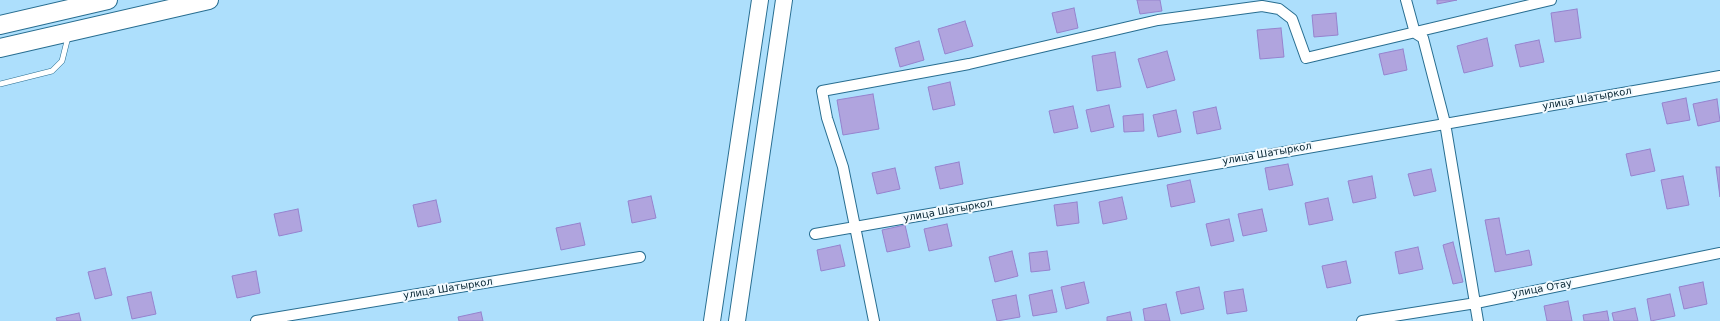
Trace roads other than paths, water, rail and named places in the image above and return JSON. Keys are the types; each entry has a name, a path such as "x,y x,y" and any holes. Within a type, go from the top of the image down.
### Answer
{"highway":[{"path":"0,25 108,0"},
{"path":"0,48 209,0"}],"main road":[{"path":"712,321 760,0"},
{"path":"736,321 784,0"}],"street":[{"path":"1406,0 1415,33 1423,38 1445,123 1478,321"},
{"path":"874,321 843,167 827,118 822,91 969,64 1158,20 1262,6 1279,9 1292,19 1306,58 1551,0"},
{"name":"улица Шатыркол","path":"815,234 1720,76"},
{"name":"улица Отау","path":"1362,321 1476,303 1720,253"},
{"name":"улица Шатыркол","path":"256,321 640,257"}],"lane":[{"path":"0,84 52,71 62,61 69,32"}]}
